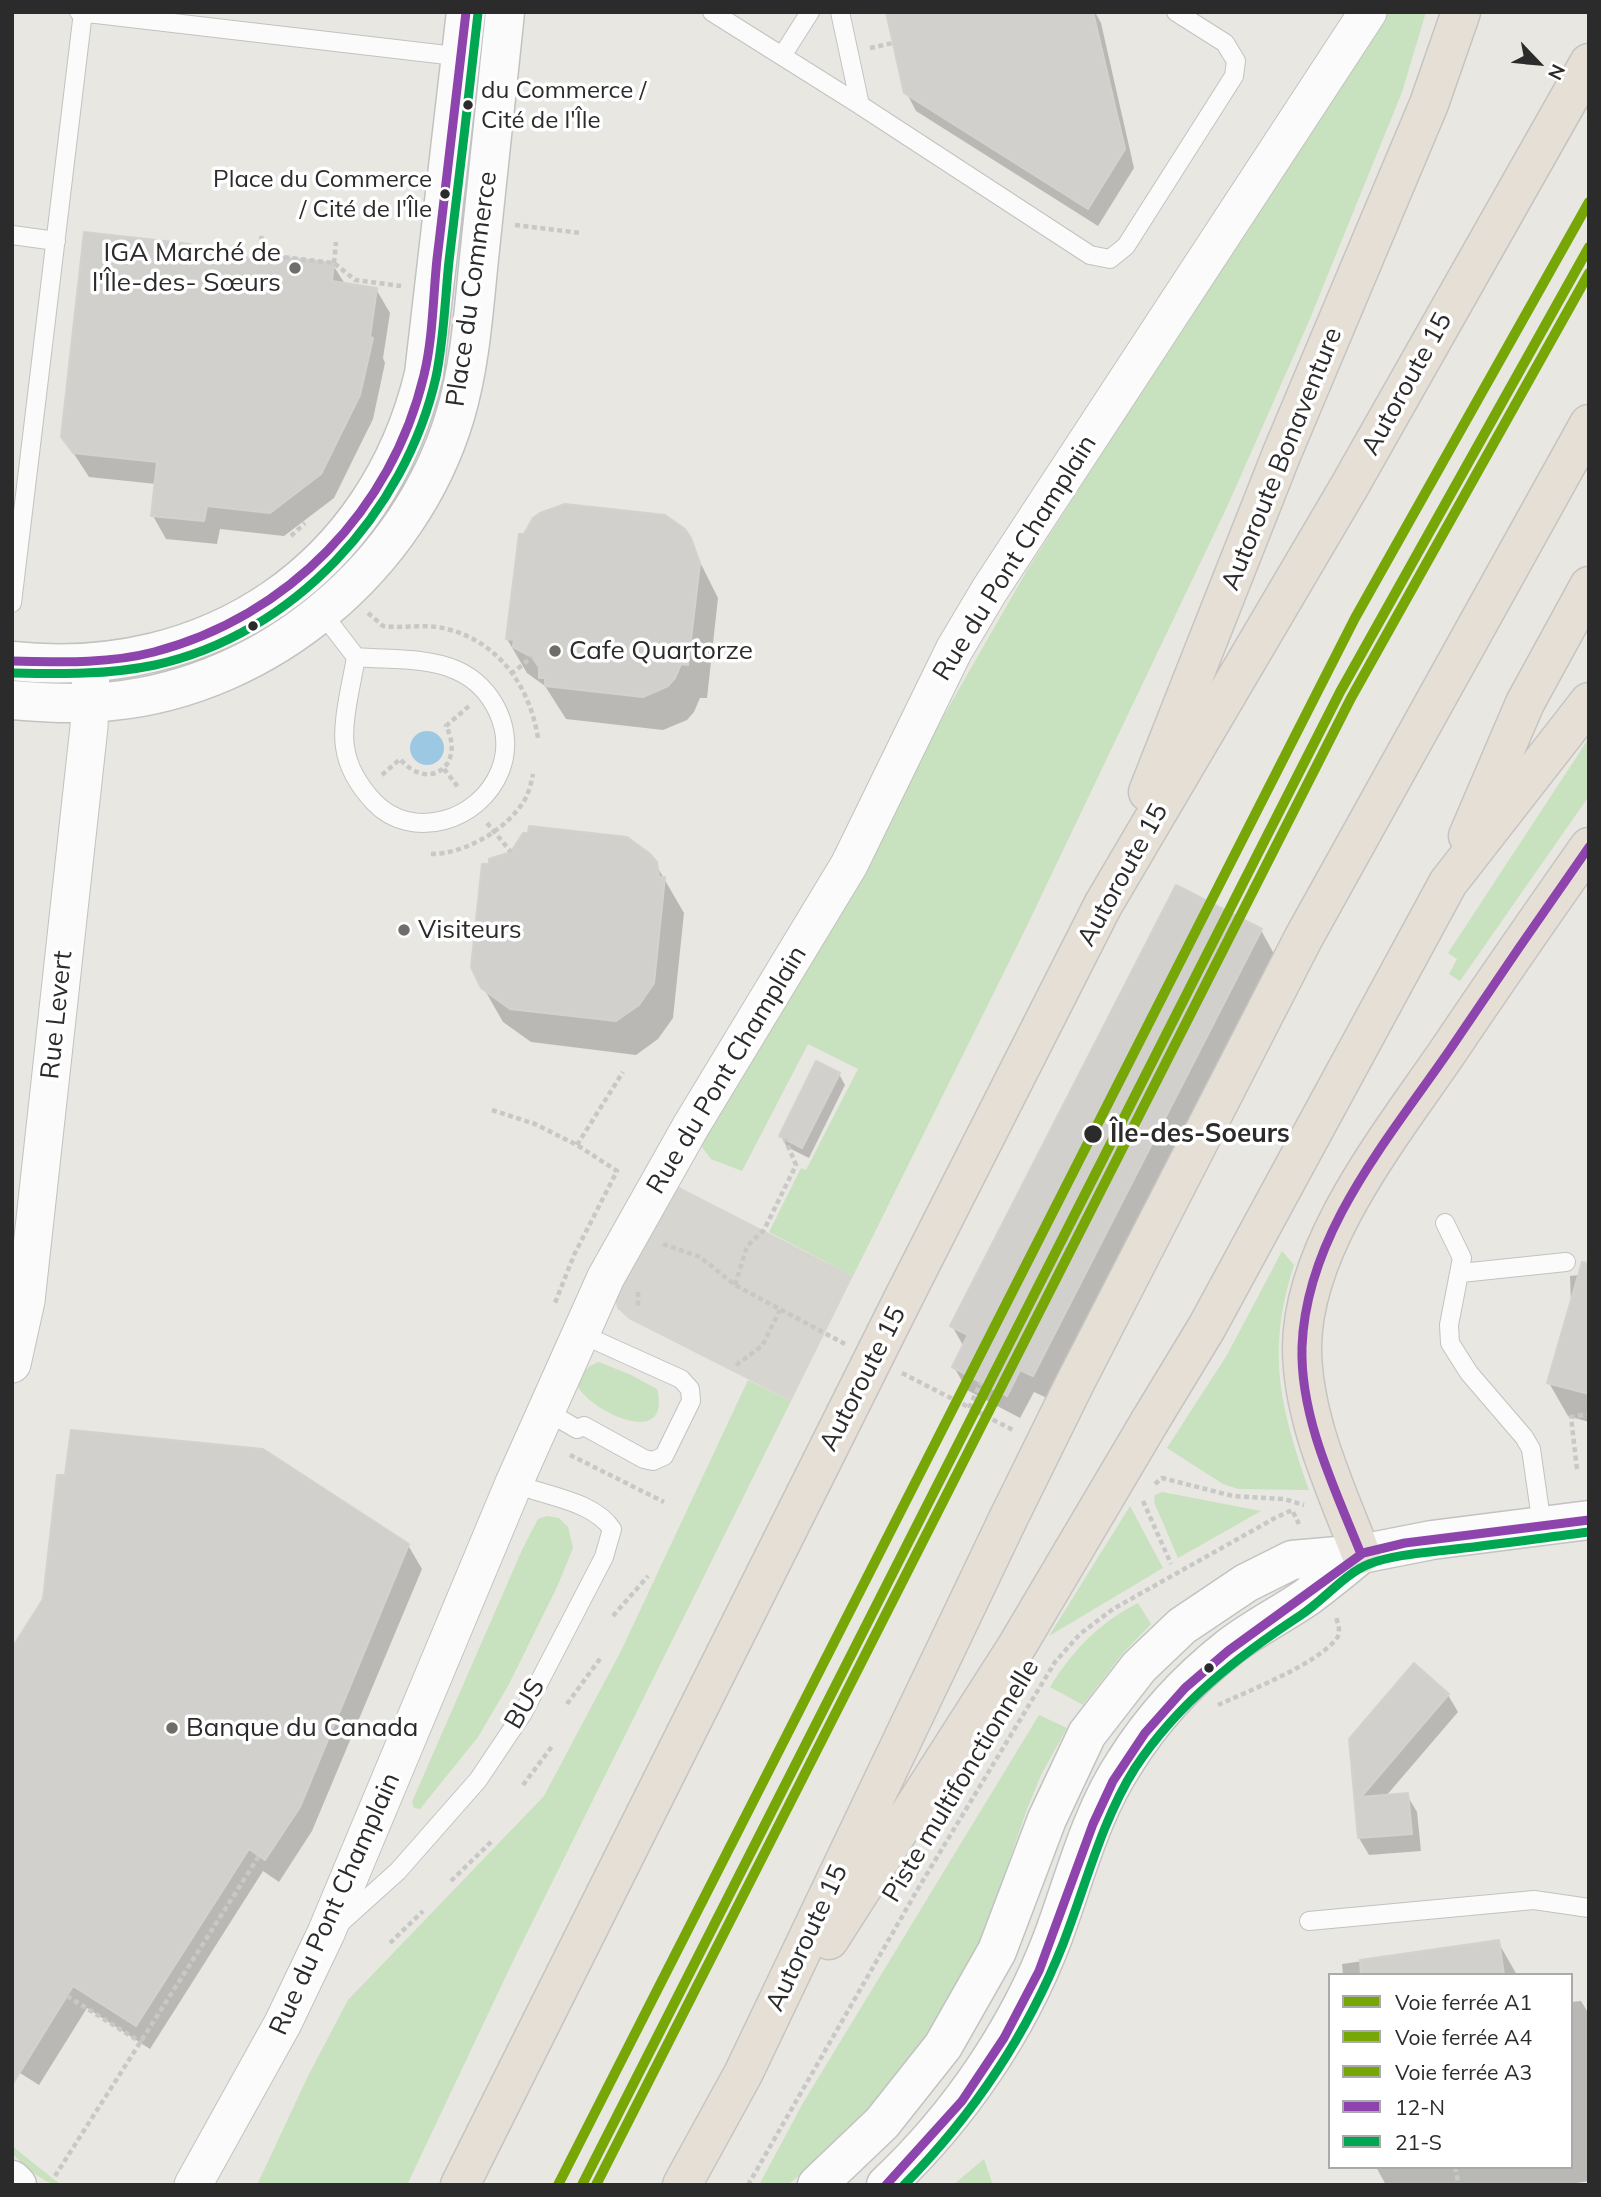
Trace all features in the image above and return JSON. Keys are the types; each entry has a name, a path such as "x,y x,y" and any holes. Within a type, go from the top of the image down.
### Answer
{"highway":[{"path":"1448,53 1451,12"},
{"name":"Autoroute Bonaventure","path":"1103,905 1282,453 1391,198 1448,53 1461,12"},
{"name":"Autoroute 15","path":"460,2185 1103,905 1349,487 1589,63"},
{"name":"Autoroute 15","path":"743,2074 1075,1383 1304,937 1589,424"},
{"path":"682,2185 743,2074 1017,1646 1207,1327 1448,883 1525,703 1589,586"},
{"path":"1448,883 1589,702"},
{"path":"1361,1554 1329,1471 1307,1397 1303,1368 1304,1320 1318,1268 1349,1203 1385,1145 1589,847"}],"street":[{"name":"Place du Commerce","path":"12,661 91,664 146,655 216,631 258,609 297,582 343,537 366,507 408,429 424,374 466,12"},
{"name":"Place du Commerce","path":"12,700 90,703 138,698 212,676 277,645 322,613 364,573 402,525 435,469 455,417 471,328 505,12"},
{"name":"Rue du Pont Champlain","path":"193,2185 283,2023 326,1933 579,1333 643,1236 849,865 954,650 989,591 1368,12"},
{"name":"Rue Levert","path":"12,1364 26,1301 90,703 91,664"},
{"path":"817,2185 859,2147 905,2097 964,2015 997,1951 1072,1761 1103,1710 1139,1667 1201,1611 1265,1572 1292,1560 1361,1554 1432,1540 1589,1520"},
{"path":"886,2185 962,2100 1014,2020 1049,1946 1096,1817 1124,1762 1141,1739 1185,1688 1214,1660 1250,1633 1306,1598 1361,1554"},
{"path":"12,2180 17,2185"}],"lane":[{"path":"12,603 82,12 499,61"},
{"path":"712,12 1090,255 1111,259 1126,246 1234,76 1236,61 1225,43 1176,12"},
{"path":"782,56 810,12"},
{"path":"840,12 860,105"},
{"path":"12,235 56,241"},
{"path":"297,582 356,657 453,669 474,680 487,692 498,710 504,731 504,752 501,770 485,795 442,822 417,825 399,820 380,808 364,792 350,770 344,744 356,657"},
{"path":"1445,1223 1460,1251 1461,1273 1449,1325 1450,1343 1469,1373 1531,1450 1542,1526"},
{"path":"1461,1273 1566,1262"},
{"path":"546,1410 577,1429 584,1426 644,1459 653,1461 664,1455 691,1401 690,1389 681,1379 579,1333"},
{"name":"BUS","path":"326,1933 352,1914 398,1871 478,1780 523,1713 604,1557 612,1530 605,1519 585,1507 514,1483"},
{"path":"1309,1921 1534,1900 1589,1908"}],"path":[{"path":"866,48 893,43"},
{"path":"514,225 581,233"},
{"path":"261,236 265,255"},
{"path":"334,263 336,242"},
{"path":"200,254 249,259 265,255 334,263 355,280 399,283 409,287"},
{"path":"397,295 399,283"},
{"path":"285,541 307,520"},
{"path":"505,679 532,657"},
{"path":"374,782 400,759 417,774 432,775 444,769 453,756 453,740 446,726 472,704"},
{"path":"444,769 463,793"},
{"path":"482,817 511,852"},
{"path":"577,1146 623,1072"},
{"path":"492,1110 535,1124 617,1171 574,1255"},
{"path":"735,1285 747,1245 764,1230 773,1205 796,1165 785,1139"},
{"path":"643,1236 700,1257 735,1285 849,1346"},
{"path":"736,1365 762,1346 780,1310"},
{"path":"897,1370 1018,1433"},
{"path":"969,1408 981,1382"},
{"path":"1577,1468 1571,1417 1589,1414"},
{"path":"570,1454 664,1502"},
{"path":"1148,1490 1162,1478 1233,1496 1307,1503 1309,1513"},
{"path":"1141,1496 1171,1564"},
{"name":"Piste multifonctionnelle","path":"748,2185 796,2098 1031,1700 1069,1645 1113,1609 1307,1503"},
{"path":"1292,1510 1301,1529"},
{"path":"613,1616 648,1576"},
{"path":"1206,1711 1287,1674 1337,1637 1338,1622"},
{"path":"567,1704 602,1656"},
{"path":"523,1785 552,1745"},
{"path":"451,1881 492,1841"},
{"path":"55,2176 259,1856"},
{"path":"390,1944 423,1911"},
{"path":"67,1996 142,2043"}],"green space":[{"path":"1386,12 1426,12 1402,92 1309,321 1227,507 1023,934 853,1276 769,1232 801,1168 806,1170 858,1069 808,1044 742,1171 711,1159 699,1143 1029,567"},
{"path":"1589,738 1589,796 1460,981 1449,974 1457,959 1448,953"},
{"path":"1282,1251 1294,1265 1280,1325 1280,1379 1290,1432 1309,1490 1238,1489 1223,1484 1167,1448 1227,1355"},
{"path":"599,1362 657,1389 658,1407 653,1418 642,1422 628,1420 613,1415 586,1397 578,1387 581,1378 587,1368"},
{"path":"748,1380 791,1401 514,1959 407,2185 257,2185 308,2076 348,2000 544,1796 622,1649"},
{"path":"1162,1492 1261,1511 1178,1558 1154,1502 1155,1495"},
{"path":"1130,1506 1163,1568 1049,1636"},
{"path":"547,1516 559,1518 568,1527 573,1548 557,1587 508,1686 478,1737 420,1809 414,1808 412,1802 522,1550 538,1519"},
{"path":"1138,1603 1151,1624 1123,1653 1083,1705 1050,1687 1088,1639 1111,1619"},
{"path":"1039,1715 1067,1728 1041,1775 1027,1809 984,1934 965,1973 924,2042 872,2107 813,2165 787,2185 759,2185 803,2103"},
{"path":"12,2146 61,2185 48,2182 35,2174 12,2154"},
{"path":"984,2159 993,2185 953,2185"}],"shaded area":[{"path":"671,1183 853,1276 791,1401 629,1319 617,1308 615,1299"}],"water":[{"path":"427,731 439,736 444,748 439,760 427,765 415,760 410,748 415,736"}],"building":[{"path":"886,12 1093,12 1125,149 1088,209 904,93"},
{"path":"84,232 191,244 200,254 264,260 265,255 334,263 332,281 377,288 370,337 373,338 360,395 321,474 270,513 207,506 204,521 151,516 157,462 73,453 61,437"},
{"path":"565,504 665,515 685,529 691,538 700,563 688,665 681,664 668,686 643,697 545,686 545,678 539,678 539,667 532,657 513,647 514,640 506,639 519,534 524,534 533,518 540,513"},
{"path":"529,826 627,837 649,853 657,862 659,877 665,877 654,983 639,1005 616,1021 510,1009 481,988 471,967 482,864 489,864 489,859 511,852 523,833 528,833"},
{"name":"Île-des-Soeurs","path":"1176,885 1262,929 1033,1376 1020,1370 1007,1396 952,1367 968,1335 950,1326"},
{"path":"816,1061 840,1073 802,1148 779,1136"},
{"path":"1582,1262 1589,1263 1589,1394 1547,1383"},
{"name":"Banque du Canada","path":"71,1430 263,1449 409,1544 300,1807 265,1860 249,1849 136,2026 73,1986 12,2085 12,1648 43,1599 57,1475 65,1475"},
{"path":"1414,1663 1449,1694 1361,1797 1408,1793 1412,1834 1358,1838 1349,1739"},
{"path":"1499,1940 1504,1973 1361,1973 1360,1960"}],"rail line":[{"name":"A1","path":"558,2185 1355,618 1589,202"},
{"name":"A4","path":"582,2185 1340,692 1589,247"},
{"name":"A3","path":"596,2185 1351,698 1589,273"}],"transit line":[{"name":"12-N","path":"12,661 119,659 154,652 203,636 248,613 290,585 327,551 360,513 387,470 409,424 427,361 466,12"},
{"name":"21-S","path":"12,673 119,671 155,665 205,650 253,626 296,597 336,561 370,520 398,475 421,427 436,377 478,13"},
{"name":"12-N","path":"1361,1554 1321,1453 1303,1374 1302,1347 1307,1305 1318,1265 1355,1188 1378,1152 1589,847"},
{"name":"12-N","path":"886,2185 962,2101 1004,2038 1039,1971 1093,1824 1113,1781 1145,1733 1185,1688 1228,1651 1363,1553 1405,1543 1589,1520"},
{"name":"21-S","path":"904,2185 953,2131 1015,2042 1049,1978 1103,1832 1123,1789 1152,1744 1190,1702 1254,1647 1310,1609 1351,1574 1369,1564 1407,1555 1589,1532"}],"place":[{"name":"du Commerce / Cité de l'Île","path":"468,105"},
{"name":"Place du Commerce / Cité de l'Île","path":"445,194"},
{"name":"IGA Marché de l'Île-des- Sœurs","path":"295,268"},
{"name":"Cafe Quartorze","path":"555,651"},
{"name":"Visiteurs","path":"404,930"},
{"name":"Île-des-Soeurs","path":"1093,1134"},
{"name":"Banque du Canada","path":"172,1728"}]}
